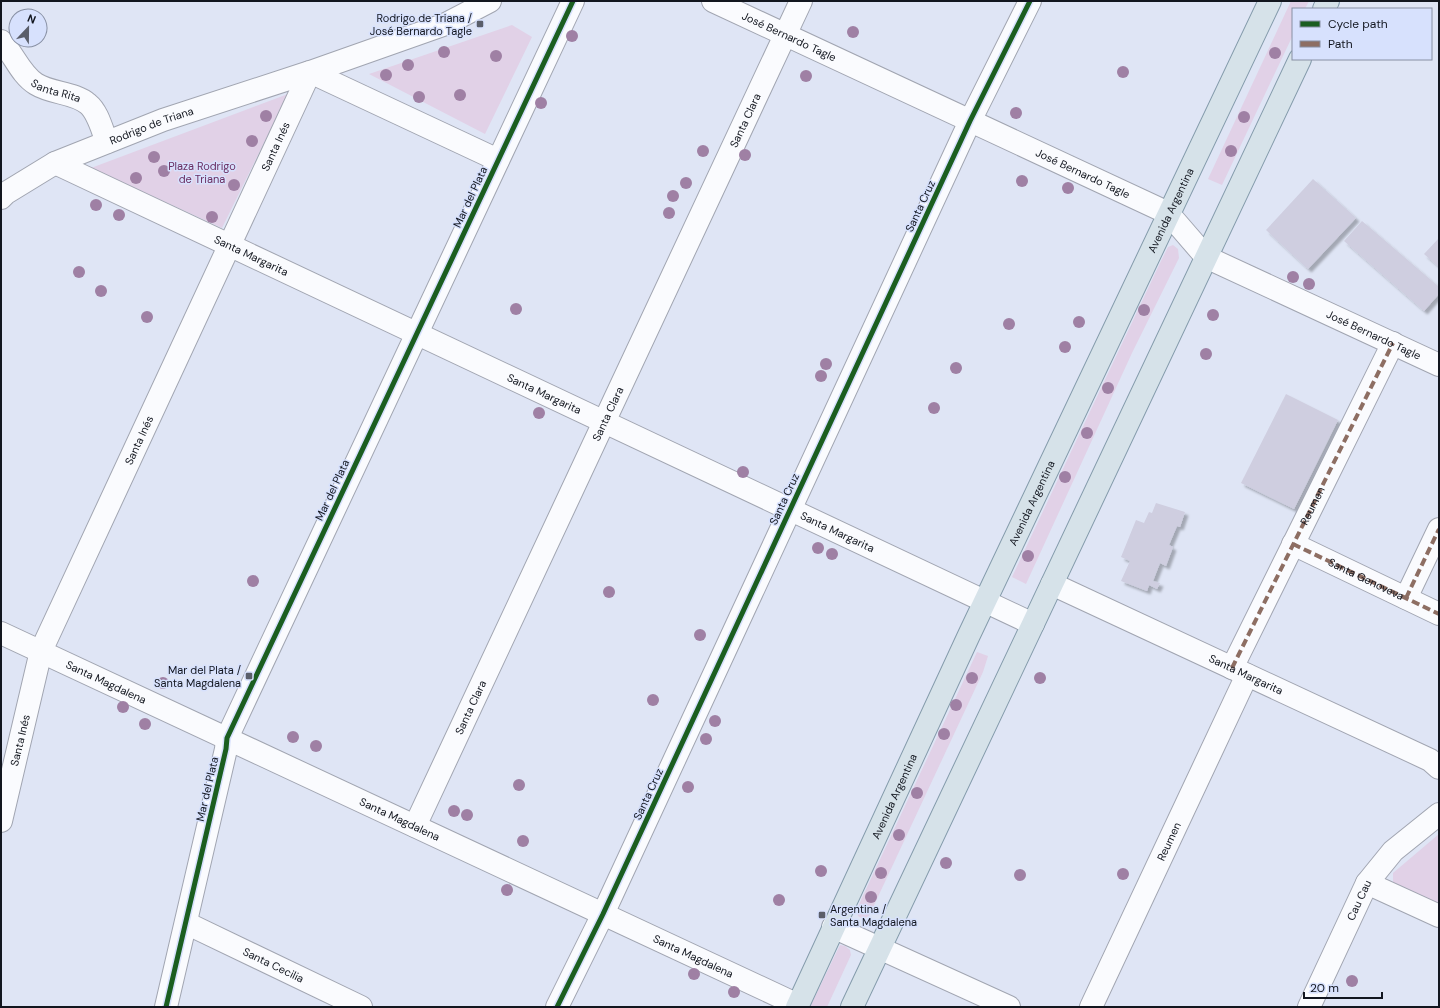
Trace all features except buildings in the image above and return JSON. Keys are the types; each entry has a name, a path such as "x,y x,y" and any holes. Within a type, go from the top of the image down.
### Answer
{"main road":[{"name":"Avenida Argentina","path":"798,1006 833,927 985,601 1270,1"},
{"path":"852,1007 879,947 1300,60"}],"street":[{"name":"Rodrigo de Triana","path":"1,198 6,193 54,163 163,120 310,72 446,24 490,1"},
{"name":"Mar del Plata","path":"166,1007 224,757 227,738 573,1"},
{"name":"José Bernardo Tagle","path":"713,1 1168,213 1206,257 1439,365"},
{"name":"Santa Clara","path":"415,826 801,1"},
{"name":"Santa Cruz","path":"557,1007 603,914 970,121 1030,1"},
{"name":"Santa Rita","path":"1,41 35,84 49,90 75,97 88,104 96,115 107,142"},
{"path":"310,72 498,160"},
{"name":"Santa Inés","path":"1,820 42,652 310,72"},
{"name":"Santa Margarita","path":"54,163 1033,624"},
{"name":"Reumen","path":"1091,1007 1240,671 1293,544 1393,343"},
{"path":"1406,598 1439,529"},
{"name":"Santa Genoveva","path":"1293,544 1439,614"},
{"name":"Santa Margarita","path":"1052,584 1430,760 1439,768"},
{"name":"Santa Magdalena","path":"1,633 798,1006"},
{"name":"Cau Cau","path":"1309,1007 1367,883 1394,852 1439,814"},
{"path":"1367,883 1439,916"},
{"name":"Santa Cecilia","path":"186,923 361,1007"},
{"path":"833,927 1009,1007"}],"green space":[{"path":"1291,1 1309,1 1306,8 1292,8 1292,37 1222,185 1208,179"},
{"path":"512,25 532,37 485,134 369,74"},
{"name":"Plaza Rodrigo de Triana","path":"288,94 222,228 91,168"},
{"path":"1173,245 1178,249 1179,258 1132,353 1026,584 1012,577 1161,261 1168,247"},
{"path":"977,652 988,656 983,672 869,916 863,919 858,916 857,910 861,900"},
{"path":"1439,834 1439,906 1393,884 1393,873"},
{"path":"840,945 845,946 850,950 851,955 827,1007 810,1007"}],"marked path":[{"path":"1232,668 1393,343"},
{"path":"1406,598 1439,529"},
{"path":"1293,544 1439,614"}],"cycle path":[{"path":"166,1007 226,749 227,738 573,1"},
{"path":"557,1007 603,914 970,121 1030,1"}],"place":[{"name":"Rodrigo de Triana / José Bernardo Tagle","path":"480,24"},
{"name":"Mar del Plata / Santa Magdalena","path":"249,676"},
{"name":"Argentina / Santa Magdalena","path":"822,915"}]}
